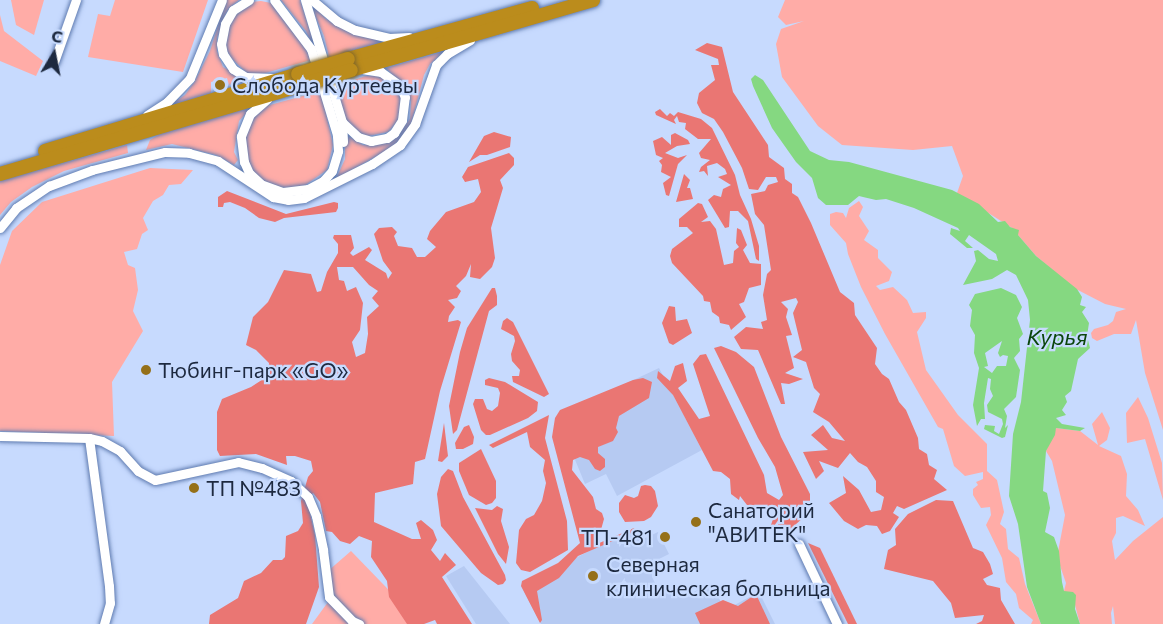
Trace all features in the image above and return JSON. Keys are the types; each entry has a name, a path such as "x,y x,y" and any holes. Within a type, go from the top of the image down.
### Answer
{"highway":[{"path":"353,66 450,30 560,0"},
{"path":"0,165 123,127 494,29 593,0"},
{"path":"0,174 293,81"}],"street":[{"path":"54,62 76,0"},
{"path":"123,127 167,102 190,78 222,0"},
{"path":"249,0 233,10 225,24 221,44 223,54 233,69 246,77 293,81"},
{"path":"237,174 270,189 296,192 323,181 332,171 338,151 337,135 311,49 274,0"},
{"path":"305,0 342,122 343,153 339,167 333,179 320,191"},
{"path":"312,0 337,21 377,36 405,38 450,30"},
{"path":"0,228 16,208 66,179 165,152 178,151 209,157 273,197 288,200 304,198 372,164 400,145 415,124 436,66 462,44 494,29"},
{"path":"342,122 358,137 379,140 394,133 405,112 405,97 396,81 375,70 353,66"},
{"path":"270,189 249,173 241,151 241,136 245,121 255,108 293,81"},
{"path":"0,436 89,438 111,445 120,451 138,471 154,480 238,462 262,468 291,481 308,497 316,516 323,550 328,597 352,621 359,624"},
{"path":"89,438 109,586 110,603 104,624"},
{"path":"799,544 837,624"}],"shaded area":[{"path":"11,0 44,0 34,35 16,25"},
{"path":"115,0 208,0 183,72 88,57 98,14 110,16"},
{"path":"226,0 239,0 229,8 225,15 217,38 217,51 223,67 246,79 229,85 227,78 211,82 211,93 169,106 185,95 195,81 210,51"},
{"path":"281,0 300,0 319,59 306,31"},
{"path":"785,0 1163,0 1163,430 1145,373 1136,320 1131,334 1114,334 1097,341 1092,338 1091,333 1094,329 1108,325 1113,321 1116,312 1126,309 1105,304 1074,288 1036,256 1012,228 957,193 963,176 952,146 913,150 842,145 818,126 782,77 776,44 781,29 804,21 786,25 778,17"},
{"path":"309,1 326,19 340,27 393,41 329,57 324,36"},
{"path":"251,2 271,3 308,51 311,60 262,74 248,74 231,58 225,47 224,34 233,15"},
{"path":"0,15 4,31 43,61 36,76 0,61"},
{"path":"707,43 722,47 733,92 768,145 769,157 784,168 785,179 792,184 792,193 798,197 811,223 840,292 854,303 855,315 877,348 875,364 889,379 899,402 906,410 918,438 919,449 927,454 929,465 937,470 934,479 947,490 904,509 897,506 893,513 899,517 890,531 882,534 877,526 866,525 858,529 844,521 829,503 846,493 843,476 859,490 871,512 881,510 884,497 876,492 876,481 867,467 858,462 850,453 838,468 819,461 824,471 816,479 803,452 828,450 811,435 823,425 832,438 845,441 829,422 813,412 820,394 814,388 806,362 793,357 802,350 793,313 798,302 796,298 781,302 788,309 786,317 792,335 786,336 794,368 785,373 803,379 789,384 781,383 785,404 781,404 758,350 741,349 734,337 746,327 763,329 761,322 767,320 763,295 767,274 771,270 764,225 755,214 751,194 765,191 768,185 778,182 776,177 766,177 758,190 749,189 742,168 723,132 714,119 702,113 697,103 699,93 715,80 711,65 719,65 718,59 695,50"},
{"path":"445,51 430,64 424,75 411,124 396,145 336,179 345,159 345,134 363,145 382,143 394,139 410,119 411,102 408,91 386,68"},
{"path":"379,75 396,86 402,99 400,118 388,132 368,136 358,133 344,120 335,87 365,76"},
{"path":"321,91 333,145 327,170 304,186 283,190 264,182 251,170 247,161 244,139 251,120 266,106"},
{"path":"252,107 239,121 234,152 238,160 234,165 216,155 172,144 146,150 150,140 160,134"},
{"path":"660,109 667,116 670,113 674,116 678,112 701,119 712,128 735,175 740,195 751,219 759,246 759,261 756,259 748,221 738,211 730,211 729,227 725,228 708,200 714,195 721,197 723,189 731,185 718,177 727,174 725,169 717,163 707,166 708,176 704,171 699,172 701,167 710,160 701,158 699,153 711,139 698,139 685,129 686,123 679,122 677,116 674,120 676,124 656,115 655,112"},
{"path":"494,132 511,137 510,147 487,155 480,155 469,162 484,136"},
{"path":"675,133 688,140 690,144 677,146 665,153 678,158 687,155 678,164 669,196 666,195 663,183 671,177 661,172 662,165 659,161 663,158 656,155 653,141 662,137 671,145 671,135"},
{"path":"127,145 128,153 64,171 32,187 11,202 0,215 0,181"},
{"path":"509,153 514,158 514,165 500,180 503,188 491,228 495,258 492,267 480,279 470,277 471,264 466,276 456,286 461,291 457,298 448,300 455,307 448,322 458,320 461,322 440,391 425,459 415,462 413,484 375,493 374,522 412,539 421,539 416,523 421,520 433,530 437,540 431,550 440,561 445,553 456,565 442,577 472,624 437,624 435,620 424,624 407,624 389,597 387,581 371,557 372,541 359,536 350,544 340,541 332,532 326,531 320,502 313,493 307,500 315,535 319,587 306,624 209,624 210,615 238,598 244,581 261,573 273,560 282,560 285,557 286,536 298,531 303,523 301,501 308,477 313,471 311,461 295,456 286,456 287,465 256,454 220,456 217,450 217,412 222,399 251,387 268,376 269,363 256,350 246,345 253,317 268,302 284,270 311,274 317,292 321,291 327,272 338,253 338,244 333,238 334,235 351,235 354,248 350,253 353,256 369,247 372,250 365,260 386,273 388,279 392,273 383,261 374,234 379,228 392,227 397,232 394,236 398,246 412,248 417,257 425,257 436,247 427,239 430,231 446,212 474,202 481,192 478,179 465,182 462,177 468,167","holes":["337,267 353,267 369,285 378,291 372,298 379,306 367,317 368,334 365,353 356,357 352,342 360,330 363,303 356,287 347,291 344,281 339,280"]},
{"path":"150,168 193,170 181,184 169,185 163,195 153,201 143,218 148,230 142,234 137,249 124,252 128,265 135,268 138,290 133,311 143,331 112,382 114,436 0,431 0,265 12,231 42,202"},
{"path":"684,174 690,180 687,188 690,188 693,199 676,202"},
{"path":"227,191 286,214 334,202 338,203 338,208 336,212 284,218 275,222 259,218 245,208 230,202 224,203 223,207 218,207 218,197"},
{"path":"859,201 863,207 859,216 869,231 864,240 878,250 878,258 892,272 889,281 876,286 880,290 893,287 907,300 913,313 926,312 926,318 917,332 926,370 958,415 987,444 987,471 997,480 1004,512 1000,524 1006,529 1008,549 1019,558 1025,584 1041,624 1031,624 1033,620 1019,608 1016,594 1006,582 1002,558 986,525 991,515 990,507 981,508 973,495 973,489 978,485 976,482 983,479 983,472 965,476 954,466 943,429 938,427 885,334 861,287 846,243 830,225 830,214 843,213 846,218 849,208"},
{"path":"698,203 702,204 708,217 701,222 710,221 716,229 724,265 733,263 734,251 739,247 736,243 737,228 741,230 747,245 743,250 750,263 761,264 761,285 749,288 744,302 739,304 746,317 731,330 729,325 720,323 719,317 712,312 710,302 704,301 703,296 672,263 670,256 672,249 693,233 687,227 679,227 679,219"},
{"path":"492,288 495,288 497,305 489,311 457,430 453,434 449,406 460,352 467,328"},
{"path":"669,306 675,307 676,321 687,319 692,333 673,345 669,343 662,323"},
{"path":"507,318 513,322 549,394 544,397 513,382 512,376 519,376 520,370 512,361 514,336 501,329 503,321"},
{"path":"721,346 736,352 754,367 781,437 810,494 810,507 803,518 788,531 770,528 777,507 747,505 740,496 739,500 731,494 730,479 721,472 713,471 673,395 657,378 658,371 670,381 675,366 683,363 687,381 678,388 699,419 710,416 693,364 700,355 706,354 764,475 767,493 779,500 783,495 775,467 758,438 714,348"},
{"path":"659,368 702,450 617,496 606,474 585,484 557,416"},
{"path":"489,378 505,382 538,402 537,411 528,418 486,435 481,430 473,404 475,399 483,399 487,409 492,411 498,406 500,393 498,388 485,385 485,380"},
{"path":"643,378 652,382 649,398 619,416 616,428 618,432 613,441 598,447 598,453 605,459 605,467 600,471 595,469 589,460 580,457 573,460 572,470 593,497 596,509 602,513 604,519 597,544 634,528 636,531 578,556 559,578 537,591 542,620 540,623 521,586 522,581 558,563 580,543 552,437 555,418 560,410"},
{"path":"1138,397 1148,418 1162,463 1163,500 1145,439 1127,443 1126,413"},
{"path":"1102,412 1110,428 1107,440 1099,446 1121,456 1127,474 1126,496 1138,510 1145,526 1123,516 1116,518 1116,533 1112,541 1115,560 1133,541 1163,517 1163,624 1115,624 1113,606 1112,624 1080,624 1074,601 1064,591 1066,583 1057,557 1065,515 1052,461 1046,451 1056,428 1080,431 1098,445 1092,424"},
{"path":"549,415 545,438 567,521 568,550 530,572 521,570 516,563 519,530 526,519 534,515 542,501 546,483 543,471 545,460 530,447 527,432 493,448 489,445"},
{"path":"444,423 448,456 442,462 438,461"},
{"path":"469,425 474,437 473,444 463,449 456,449 455,443 464,427"},
{"path":"481,449 496,481 496,498 492,503 486,505 469,495 459,471 459,463"},
{"path":"448,469 453,471 463,497 505,575 506,580 503,584 498,585 481,573 441,526 437,494 441,477"},
{"path":"641,486 651,486 655,491 658,506 651,517 644,521 625,522 619,512 619,503 625,495 634,498 638,496"},
{"path":"936,500 953,501 973,548 983,552 990,564 993,574 983,579 987,585 1000,588 1001,600 1015,624 976,624 982,621 984,615 955,618 951,603 933,581 884,569 888,550 896,545 895,529 908,514"},
{"path":"497,506 503,509 501,521 509,547 506,564 498,554 475,508 492,510"},
{"name":"Северная клиническая больница","path":"634,528 641,540 658,532 669,554 651,563 652,577 661,595 684,583 690,594 711,583 725,610 759,592 775,624 541,624 521,586"},
{"path":"808,543 820,548 857,624 848,624"},
{"path":"351,551 413,615 417,624 312,624 328,602 328,571"},
{"path":"464,566 510,624 476,624 446,576"},
{"path":"756,594 770,624 700,624 695,613 723,600 738,606"}],"water":[{"name":"Курья","path":"755,75 763,80 810,151 829,160 849,162 952,190 979,204 998,222 1005,221 1010,227 1019,230 1018,235 1036,256 1077,289 1082,297 1080,305 1086,307 1082,312 1089,323 1087,336 1090,348 1078,359 1071,391 1065,396 1067,402 1062,410 1066,415 1056,418 1062,424 1085,428 1080,431 1056,428 1055,435 1046,451 1043,491 1047,493 1050,508 1045,532 1054,537 1059,551 1064,591 1073,592 1076,595 1075,609 1080,624 1041,624 1027,587 1018,524 1009,496 1013,434 1021,402 1030,320 1028,300 1016,275 1007,270 992,279 963,285 976,261 974,251 978,250 989,259 998,261 996,254 969,235 965,241 973,248 967,248 950,234 951,228 960,231 958,228 914,208 886,199 876,200 859,196 848,205 826,205 818,198 812,178 796,162 772,128 753,86 751,79"},
{"path":"1001,288 1016,295 1022,307 1017,318 1023,334 1019,339 1020,351 1014,358 1020,370 1016,397 1004,409 1007,416 1005,428 1008,425 1005,437 1002,438 984,429 985,425 995,426 994,431 999,434 1003,424 1002,419 988,412 987,405 993,396 990,389 991,379 988,378 984,403 985,419 981,419 977,426 973,405 979,368 974,353 975,335 970,326 972,310 969,305 975,294","holes":["1002,341 998,353 1000,357 1008,356 1006,366 997,366 992,373 984,367 988,366 985,353"]}],"place":[{"name":"Слобода Куртеевы","path":"220,85"},
{"name":"Тюбинг-парк «GO»","path":"146,370"},
{"name":"ТП №483","path":"194,488"},
{"name":"Санаторий \"АВИТЕК\"","path":"696,522"},
{"name":"ТП-481","path":"665,537"},
{"name":"Северная клиническая больница","path":"593,576"}]}
